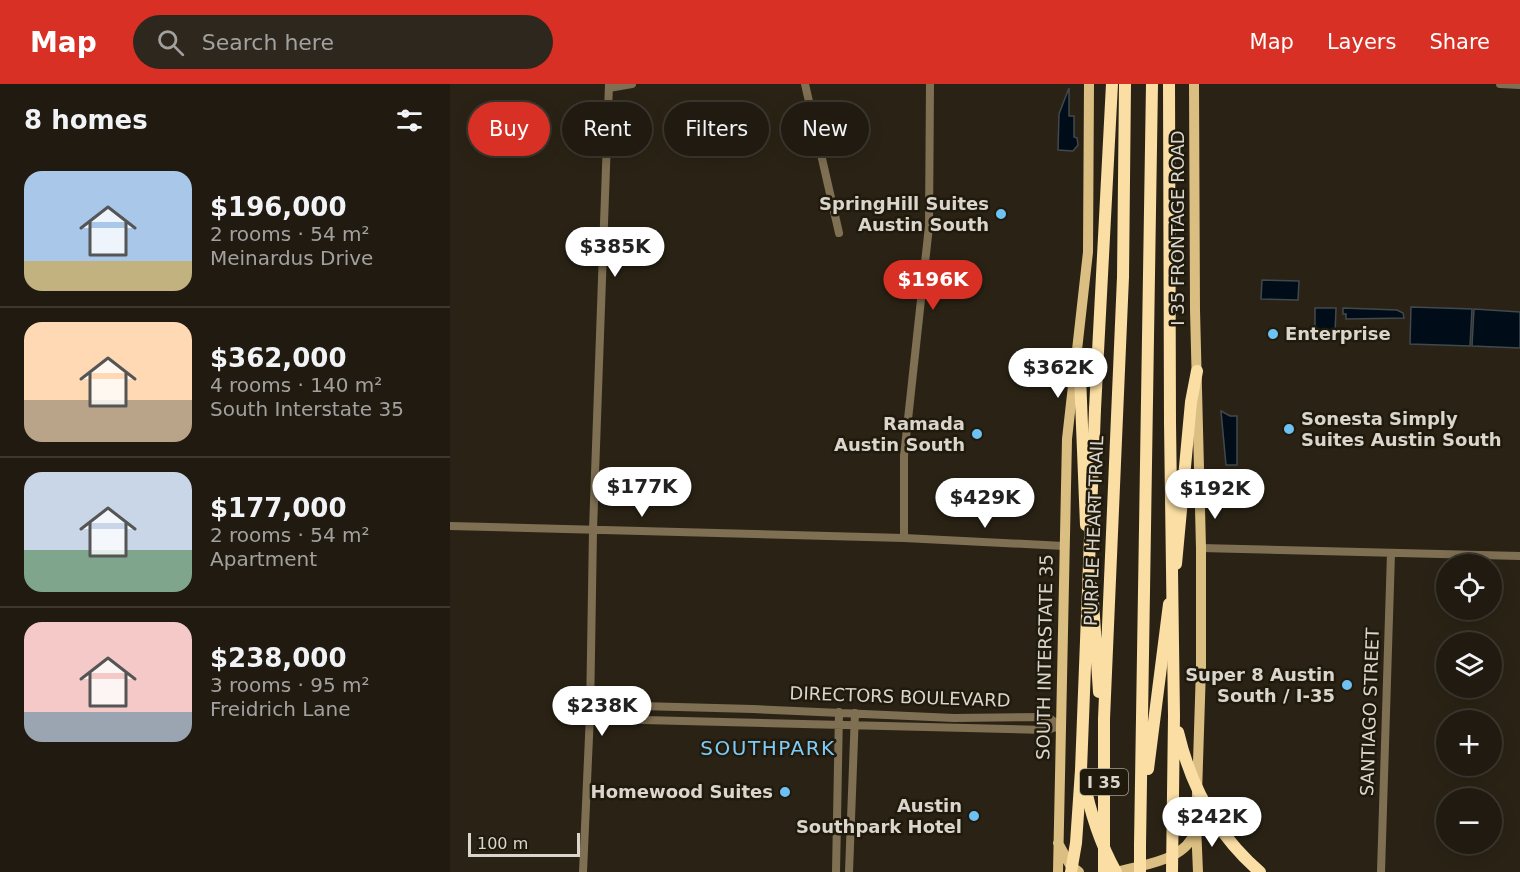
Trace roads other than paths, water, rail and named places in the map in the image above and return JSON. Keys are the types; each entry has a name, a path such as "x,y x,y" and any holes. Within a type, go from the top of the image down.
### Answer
{"highway":[{"path":"1071,872 1076,843 1081,770 1095,409 1112,84"},
{"name":"PURPLE HEART TRAIL","path":"1104,872 1104,719 1123,277 1125,84"},
{"name":"I 35","path":"1140,872 1152,84"},
{"path":"1169,84 1174,716 1172,872"},
{"path":"1077,353 1080,376 1085,513 1094,606 1098,685 1104,719"},
{"path":"1142,799 1150,758 1163,641 1176,561 1191,402 1197,371"},
{"path":"1174,716 1189,772 1210,813 1229,841 1260,872"},
{"path":"1081,770 1090,814 1103,849 1117,872"}],"main road":[{"name":"SOUTH INTERSTATE 35","path":"1058,872 1067,439 1088,252 1089,84"},
{"name":"I 35 FRONTAGE ROAD","path":"1194,84 1197,371"},
{"path":"1197,371 1201,548 1201,668 1196,825 1198,872"},
{"path":"1117,872 1175,855 1187,846 1196,825"},
{"path":"1058,842 1070,865 1079,872"}],"street":[{"path":"584,872 590,714 593,530 609,86 632,84"},
{"path":"806,84 839,233"},
{"path":"904,538 904,456 929,226 930,84"},
{"path":"1500,84 1520,85"},
{"path":"450,526 904,538 1064,546"},
{"path":"1201,548 1520,556"},
{"name":"SANTIAGO STREET","path":"1382,872 1391,553"},
{"name":"DIRECTORS BOULEVARD","path":"590,714 603,705 954,717 1048,717 1060,726"},
{"path":"836,872 839,712"},
{"path":"849,872 855,713"},
{"name":"DIRECTORS BOULEVARD","path":"590,714 603,719 954,729 1047,730 1060,726"},
{"path":"954,717 954,729"}],"place":[{"name":"SpringHill Suites Austin South","path":"1001,214"},
{"name":"Enterprise","path":"1273,334"},
{"name":"Sonesta Simply Suites Austin South","path":"1289,429"},
{"name":"Ramada Austin South","path":"977,434"},
{"name":"Super 8 Austin South / I-35","path":"1347,685"},
{"name":"Homewood Suites","path":"785,792"},
{"name":"Austin Southpark Hotel","path":"974,816"}],"district":[{"name":"SOUTHPARK","path":"768,748"}]}
